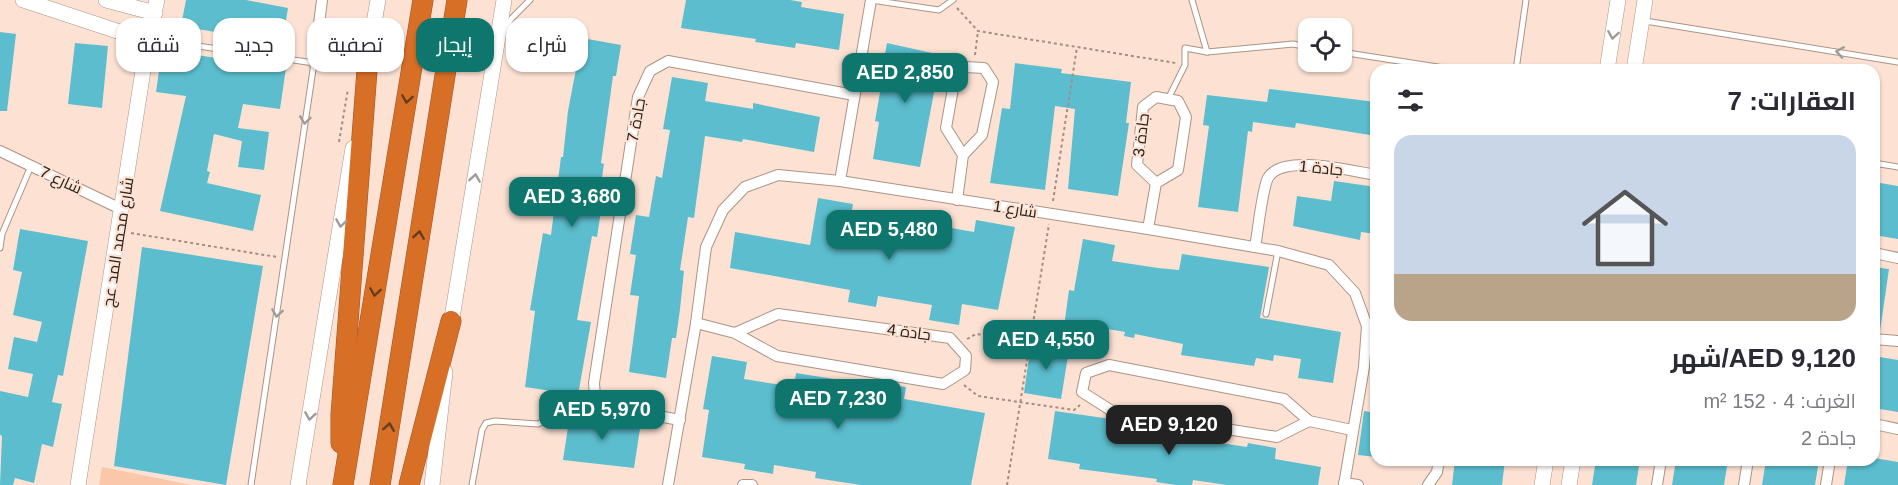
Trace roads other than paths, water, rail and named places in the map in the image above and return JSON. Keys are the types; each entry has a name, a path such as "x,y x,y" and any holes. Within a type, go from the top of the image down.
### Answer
{"highway":[{"path":"342,485 423,0"},
{"path":"380,485 457,0"},
{"path":"342,485 340,415 367,72"},
{"path":"409,485 451,321"}],"main road":[{"path":"23,0 116,31"},
{"path":"106,0 156,6"},
{"path":"375,18 378,0"},
{"path":"432,485 451,321 498,36 506,0"},
{"path":"1608,64 1618,0"},
{"path":"1635,64 1645,0"},
{"name":"شارع محمد المد عج","path":"78,485 143,72"},
{"path":"298,485 366,72"},
{"path":"1542,485 1545,466"},
{"path":"1569,485 1572,466"}],"street":[{"path":"320,18 322,0"},
{"path":"840,181 871,0"},
{"name":"جادة 7","path":"595,397 594,383 638,97 650,71 668,61 855,95"},
{"path":"957,200 963,155 982,135 993,82 984,68 965,67 955,77 946,128 963,155"},
{"name":"جادة 3","path":"1156,97 1178,101 1186,117 1178,170 1156,183 1137,165 1143,107 1156,97"},
{"name":"شارع 7","path":"0,151 123,210"},
{"name":"جادة 1","path":"1255,247 1268,178 1280,167 1296,164 1370,173"},
{"name":"شارع 1","path":"668,485 696,323 706,247 723,210 745,187 778,175 840,181 1148,229 1278,251 1329,266 1355,293 1367,326 1364,367 1344,484"},
{"path":"1148,229 1156,183"},
{"path":"1880,255 1898,258"},
{"name":"جادة 4","path":"778,314 950,338 966,356 965,370 943,384 777,356 735,333 778,314"},
{"path":"696,323 735,333"},
{"path":"1880,340 1898,341"},
{"path":"1309,421 1277,437 1112,411 1082,392 1086,373 1109,365 1284,399 1309,421 1352,430"},
{"path":"595,397 603,406 680,420"},
{"path":"1880,425 1898,429"},
{"path":"1428,485 1437,472 1438,466"},
{"path":"1657,485 1660,466"},
{"path":"1744,485 1747,466"},
{"path":"1826,485 1829,466"},
{"path":"1344,484 1358,485"},
{"path":"743,485 752,485"}],"lane":[{"path":"498,36 530,0"},
{"path":"871,0 939,10 952,1"},
{"path":"1192,0 1207,52"},
{"path":"1517,64 1526,0"},
{"path":"1641,21 1898,62"},
{"path":"1168,99 1185,65 1185,48 1207,52 1298,45"},
{"path":"201,47 307,62"},
{"path":"1352,54 1418,64"},
{"path":"251,485 313,72"},
{"path":"1880,164 1898,167"},
{"path":"0,248 2,234 31,166"},
{"path":"1266,314 1278,251"},
{"path":"472,485 482,430 486,423 495,421 538,424 595,397"}]}
